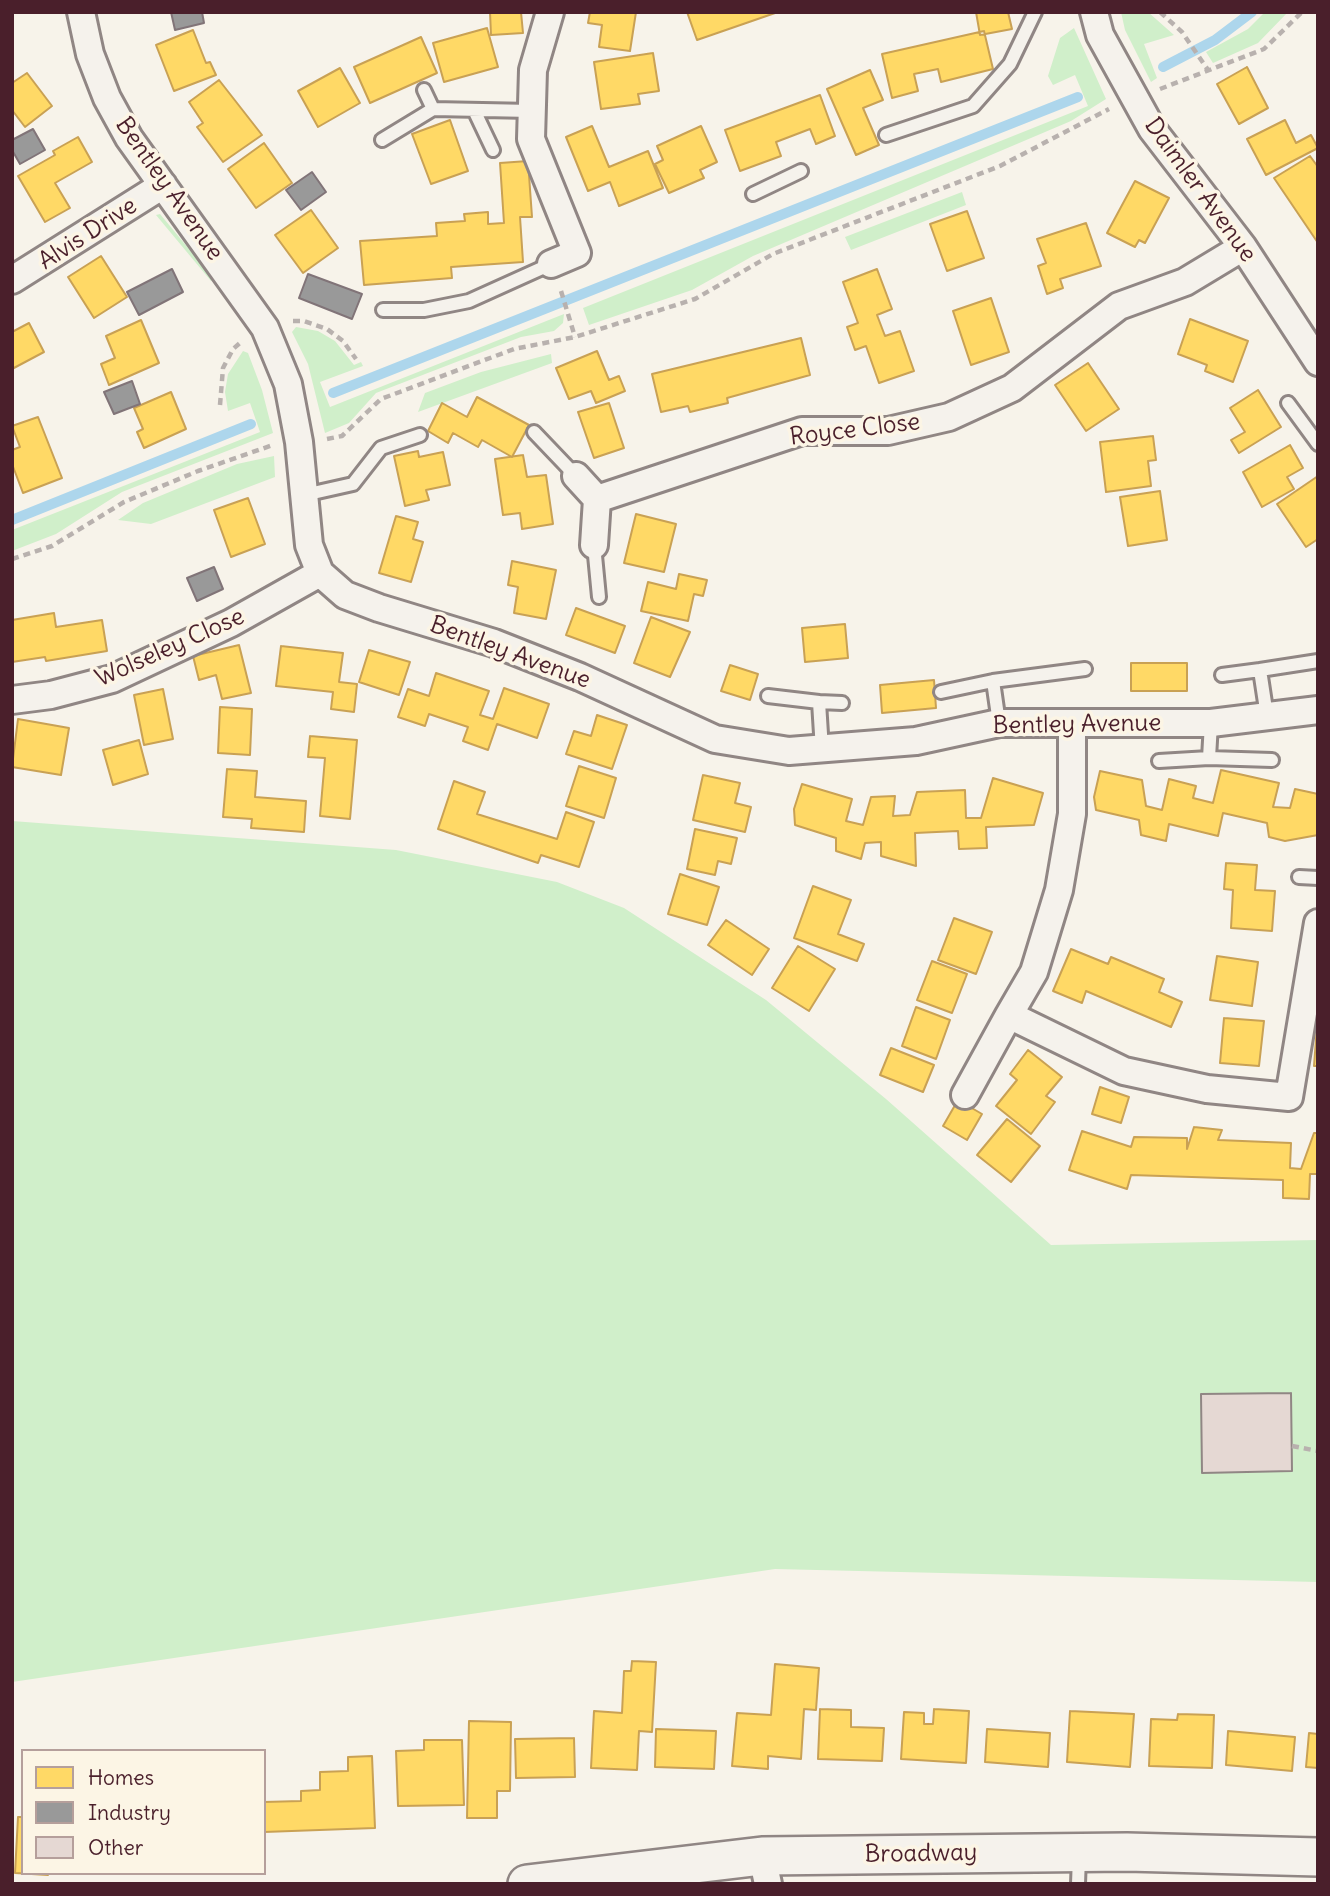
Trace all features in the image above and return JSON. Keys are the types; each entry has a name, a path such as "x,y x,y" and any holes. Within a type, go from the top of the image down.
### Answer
{"main road":[{"name":"Broadway","path":"527,1884 765,1870 1078,1868 1318,1857"}],"street":[{"name":"Bentley Avenue","path":"81,12 90,54 107,98 129,138 265,328 288,384 299,442 309,545 320,573 345,594 379,608 494,643 568,672 715,739 789,751 916,741 999,723 1211,723 1318,710"},
{"path":"551,12 533,70 531,139 577,253 556,275"},
{"name":"Daimler Avenue","path":"1094,12 1100,35 1152,129 1243,247 1318,362"},
{"name":"Alvis Drive","path":"12,280 163,185"},
{"name":"Royce Close","path":"597,499 802,431 888,431 949,417 1012,388 1119,306 1185,282 1243,247"},
{"path":"576,476 597,499 594,545"},
{"name":"Wolseley Close","path":"12,700 51,695 111,679 231,623 320,573"},
{"path":"965,1094 1034,972 1059,890 1072,814 1072,724"},
{"path":"1009,1015 1124,1071 1207,1089 1289,1097 1318,923"}],"lane":[{"path":"886,135 973,106 1010,64 1035,12"},
{"path":"424,90 433,108"},
{"path":"383,141 433,108 532,111"},
{"path":"474,110 493,150"},
{"path":"753,194 801,172"},
{"path":"383,310 424,310 469,301 556,275"},
{"path":"1288,403 1318,444"},
{"path":"534,432 576,476"},
{"path":"304,495 353,484 381,448 420,435"},
{"path":"594,545 599,597"},
{"path":"1222,675 1318,661"},
{"path":"941,692 993,681 1085,669"},
{"path":"1260,670 1266,716"},
{"path":"993,681 999,723"},
{"path":"768,696 842,703"},
{"path":"819,702 822,750"},
{"path":"1209,758 1211,723"},
{"path":"1159,761 1209,758 1272,760"},
{"path":"1299,877 1318,878"}],"path":[{"path":"1160,12 1182,32 1209,70"},
{"path":"12,559 52,546 124,502 198,471 268,445 342,436 381,399 450,371 514,349 575,337 695,299 774,254 1000,166 1135,99 1264,49 1302,12"},
{"path":"556,275 575,337"},
{"path":"220,405 223,368 233,349 278,321 304,321 327,329 343,341 356,359"},
{"path":"1292,1447 1318,1451"}],"green space":[{"path":"1121,12 1148,12 1174,35 1144,44 1157,78 1151,82 1125,30"},
{"path":"1265,12 1288,12 1258,43 1213,63 1206,52 1248,29"},
{"path":"1074,28 1106,99 1071,121 753,256 692,290 589,325 583,308 1088,106 1075,75 1053,85 1048,76 1060,38"},
{"path":"962,192 966,205 851,250 845,237"},
{"path":"160,214 213,278 211,281 156,215"},
{"path":"564,314 563,323 554,331 521,337 376,393 349,423 325,433 308,364 292,332 296,327 318,331 335,341 354,365 361,362 363,366 320,382 330,407"},
{"path":"243,351 248,353 262,390 273,433 122,492 56,534 12,551 12,530 260,432 250,403 228,411 225,392 228,374"},
{"path":"551,354 552,363 418,412 425,393 481,372"},
{"path":"274,456 275,477 151,524 118,520 143,503 237,464"},
{"path":"12,821 396,850 557,882 624,908 766,1000 886,1099 1051,1245 1318,1240 1318,1582 775,1569 12,1682"}],"building: Homes":[{"path":"490,12 521,12 523,33 491,35"},
{"path":"590,12 636,12 630,51 599,47 602,25 588,23"},
{"path":"687,12 778,12 697,40"},
{"path":"976,12 1008,12 1012,29 980,35"},
{"path":"487,28 498,67 444,82 433,43"},
{"path":"193,30 206,63 210,62 216,75 174,91 156,45"},
{"path":"984,31 993,69 941,82 938,69 914,74 918,91 892,98 882,54"},
{"path":"421,37 437,73 370,103 354,67"},
{"path":"653,53 659,91 638,94 640,104 601,109 594,62"},
{"path":"1247,67 1268,108 1239,124 1217,84"},
{"path":"340,68 360,103 318,127 298,91"},
{"path":"870,70 883,100 863,108 879,145 856,155 827,89"},
{"path":"27,73 52,106 25,127 12,110 12,83"},
{"path":"219,80 262,135 223,162 197,127 203,123 189,102"},
{"path":"820,95 835,136 816,144 810,129 776,142 781,156 740,171 725,130"},
{"path":"450,120 468,171 431,184 412,134"},
{"path":"1285,120 1296,143 1311,135 1318,148 1266,175 1247,139"},
{"path":"592,126 609,167 648,151 663,188 619,206 610,182 588,191 566,137"},
{"path":"701,126 717,162 700,170 704,178 669,193 655,164 663,160 657,146"},
{"path":"78,137 92,162 55,183 70,208 45,222 18,176 55,155 53,151"},
{"path":"264,143 292,183 256,208 228,169"},
{"path":"1310,156 1318,167 1318,243 1274,178"},
{"path":"528,161 532,217 520,217 523,262 451,267 452,278 364,285 360,241 437,236 436,223 465,221 464,214 488,212 488,224 504,223 500,163"},
{"path":"1135,181 1169,198 1145,243 1139,240 1135,247 1107,233"},
{"path":"311,210 338,248 303,273 275,235"},
{"path":"967,211 984,258 947,271 930,224"},
{"path":"1086,223 1101,266 1060,279 1063,288 1047,294 1038,266 1046,263 1037,239"},
{"path":"101,256 127,297 94,318 68,277"},
{"path":"877,269 892,309 877,315 885,336 900,331 914,371 879,383 866,346 855,350 847,327 858,323 843,282"},
{"path":"991,298 1009,352 971,365 953,311"},
{"path":"1190,319 1248,341 1233,382 1205,371 1207,365 1178,354"},
{"path":"141,320 159,363 109,385 101,364 115,358 106,336"},
{"path":"29,323 44,352 12,369 12,332"},
{"path":"801,338 810,375 727,398 728,403 690,412 688,406 661,412 652,374"},
{"path":"597,351 609,380 619,376 625,391 596,403 591,391 569,399 556,368"},
{"path":"1088,363 1119,409 1086,431 1055,385"},
{"path":"1258,390 1281,427 1239,453 1231,440 1245,432 1230,408"},
{"path":"171,392 186,429 144,448 137,432 143,429 134,408"},
{"path":"477,397 529,425 512,457 482,440 478,447 453,433 448,443 428,431 442,403 467,417"},
{"path":"609,403 624,448 594,458 578,412"},
{"path":"38,417 62,478 23,493 12,464 12,450 20,447 12,426"},
{"path":"1153,436 1156,460 1148,461 1151,486 1106,492 1100,442"},
{"path":"1290,445 1303,468 1287,477 1294,489 1262,507 1243,472"},
{"path":"418,451 419,457 443,452 450,485 426,490 429,500 405,506 394,456"},
{"path":"523,455 527,477 546,475 553,524 522,529 520,513 503,515 495,459"},
{"path":"1318,476 1318,539 1306,547 1277,504"},
{"path":"1160,491 1167,540 1128,546 1120,497"},
{"path":"248,498 265,544 231,557 214,510"},
{"path":"636,514 676,524 664,572 624,563"},
{"path":"396,516 418,522 413,539 423,542 411,582 379,573"},
{"path":"512,561 556,570 546,619 514,613 518,587 508,585"},
{"path":"679,574 707,580 703,596 694,594 688,621 641,611 648,582 676,589"},
{"path":"576,608 625,626 615,653 566,635"},
{"path":"54,613 56,627 102,620 107,651 46,661 45,657 12,662 12,620"},
{"path":"651,617 690,632 670,677 634,663"},
{"path":"845,624 848,658 805,662 802,628"},
{"path":"239,645 251,693 222,699 216,675 199,680 193,656"},
{"path":"281,646 343,653 339,682 357,684 354,712 331,709 333,692 276,686"},
{"path":"369,650 410,662 399,695 359,682"},
{"path":"1131,663 1187,663 1187,691 1131,691"},
{"path":"730,665 758,674 750,700 721,691"},
{"path":"436,673 489,691 480,715 493,719 504,688 549,704 537,738 497,724 488,750 463,741 468,727 429,714 425,726 398,717 408,689 429,696"},
{"path":"934,680 936,708 882,713 880,685"},
{"path":"163,689 173,739 144,745 134,695"},
{"path":"220,707 252,709 250,755 218,753"},
{"path":"597,715 627,725 612,769 566,754 574,731 591,736"},
{"path":"18,719 69,728 61,775 12,767"},
{"path":"310,736 357,740 350,819 320,816 325,758 308,757"},
{"path":"139,740 148,774 113,785 103,750"},
{"path":"579,766 616,778 604,818 566,806"},
{"path":"227,769 257,771 255,797 306,801 304,832 251,828 252,819 223,817"},
{"path":"1221,770 1279,783 1273,807 1290,808 1295,789 1318,794 1318,835 1285,841 1269,837 1267,823 1223,813 1218,836 1169,824 1166,841 1141,835 1139,820 1096,810 1094,797 1100,771 1142,780 1146,806 1162,810 1169,779 1196,786 1193,798 1213,803"},
{"path":"703,775 740,783 735,803 751,807 745,832 693,820"},
{"path":"993,778 1043,793 1034,825 986,827 987,848 959,849 958,831 915,833 916,866 881,856 881,842 865,843 861,859 836,851 836,838 795,825 794,809 802,784 852,799 846,821 863,825 871,797 895,796 893,816 910,815 917,792 965,790 966,818 981,818"},
{"path":"454,781 485,792 477,814 557,839 566,812 594,822 579,867 541,855 538,863 438,829"},
{"path":"695,829 737,838 731,864 718,861 715,875 687,869"},
{"path":"1226,863 1257,865 1255,890 1275,891 1272,931 1231,928 1233,890 1224,889"},
{"path":"680,874 719,887 707,925 668,914"},
{"path":"813,886 851,900 838,934 864,944 857,961 794,938"},
{"path":"954,918 992,932 976,974 938,960"},
{"path":"726,920 769,949 752,975 708,945"},
{"path":"798,946 835,969 809,1011 772,988"},
{"path":"1071,949 1108,964 1111,957 1164,979 1159,992 1182,1002 1171,1027 1086,991 1082,1003 1053,991"},
{"path":"1217,956 1258,962 1252,1006 1210,1000"},
{"path":"932,961 967,974 952,1013 917,1000"},
{"path":"916,1007 950,1020 936,1059 902,1046"},
{"path":"1224,1018 1264,1021 1259,1066 1220,1063"},
{"path":"1317,1026 1318,1066 1314,1066"},
{"path":"891,1048 934,1065 923,1092 880,1075"},
{"path":"1028,1050 1062,1077 1046,1096 1055,1102 1031,1134 996,1106 1017,1080 1010,1074"},
{"path":"1100,1087 1129,1097 1121,1123 1092,1114"},
{"path":"958,1100 982,1114 967,1140 943,1126"},
{"path":"1007,1119 1040,1146 1011,1182 977,1155"},
{"path":"1194,1127 1222,1130 1218,1140 1291,1143 1290,1168 1301,1169 1314,1133 1318,1133 1318,1174 1310,1174 1309,1199 1283,1198 1283,1180 1131,1175 1127,1189 1069,1170 1082,1131 1131,1147 1134,1137 1187,1138 1187,1149"},
{"path":"632,1661 656,1662 652,1732 639,1731 637,1770 591,1768 594,1711 622,1713 624,1671 631,1671"},
{"path":"775,1664 819,1668 816,1710 804,1709 801,1759 768,1756 768,1769 732,1766 737,1713 771,1715"},
{"path":"820,1709 851,1710 851,1727 884,1728 882,1761 818,1759"},
{"path":"934,1709 969,1711 966,1763 901,1759 904,1712 924,1713 924,1724 933,1724"},
{"path":"1070,1711 1134,1714 1130,1767 1067,1762"},
{"path":"1178,1714 1214,1715 1212,1768 1149,1766 1151,1719 1177,1720"},
{"path":"469,1721 511,1722 510,1791 497,1791 497,1818 467,1818"},
{"path":"656,1729 716,1731 714,1769 655,1767"},
{"path":"987,1729 1050,1733 1048,1767 985,1762"},
{"path":"1228,1731 1295,1737 1292,1771 1226,1765"},
{"path":"1309,1733 1318,1734 1318,1768 1306,1767"},
{"path":"574,1738 575,1777 516,1778 515,1739"},
{"path":"424,1740 462,1740 464,1805 398,1806 396,1751 424,1750"},
{"path":"372,1756 375,1828 266,1832 266,1802 301,1801 301,1791 320,1790 320,1772 348,1771 348,1757"},
{"path":"18,1817 21,1817 21,1873 15,1873"}],"building: Industry":[{"path":"171,12 202,12 204,23 175,30"},
{"path":"33,129 45,150 20,164 12,150 12,140"},
{"path":"312,172 326,192 301,210 286,190"},
{"path":"172,269 183,292 139,315 127,292"},
{"path":"308,274 362,294 352,319 299,298"},
{"path":"132,381 140,404 114,414 104,392"},
{"path":"214,567 223,589 197,601 187,578"}],"building: Other":[{"path":"1291,1393 1292,1471 1202,1473 1201,1394"}],"waterway":[{"path":"1163,67 1215,40 1252,12"},
{"path":"333,393 1078,97"},
{"path":"12,520 251,424"}]}
